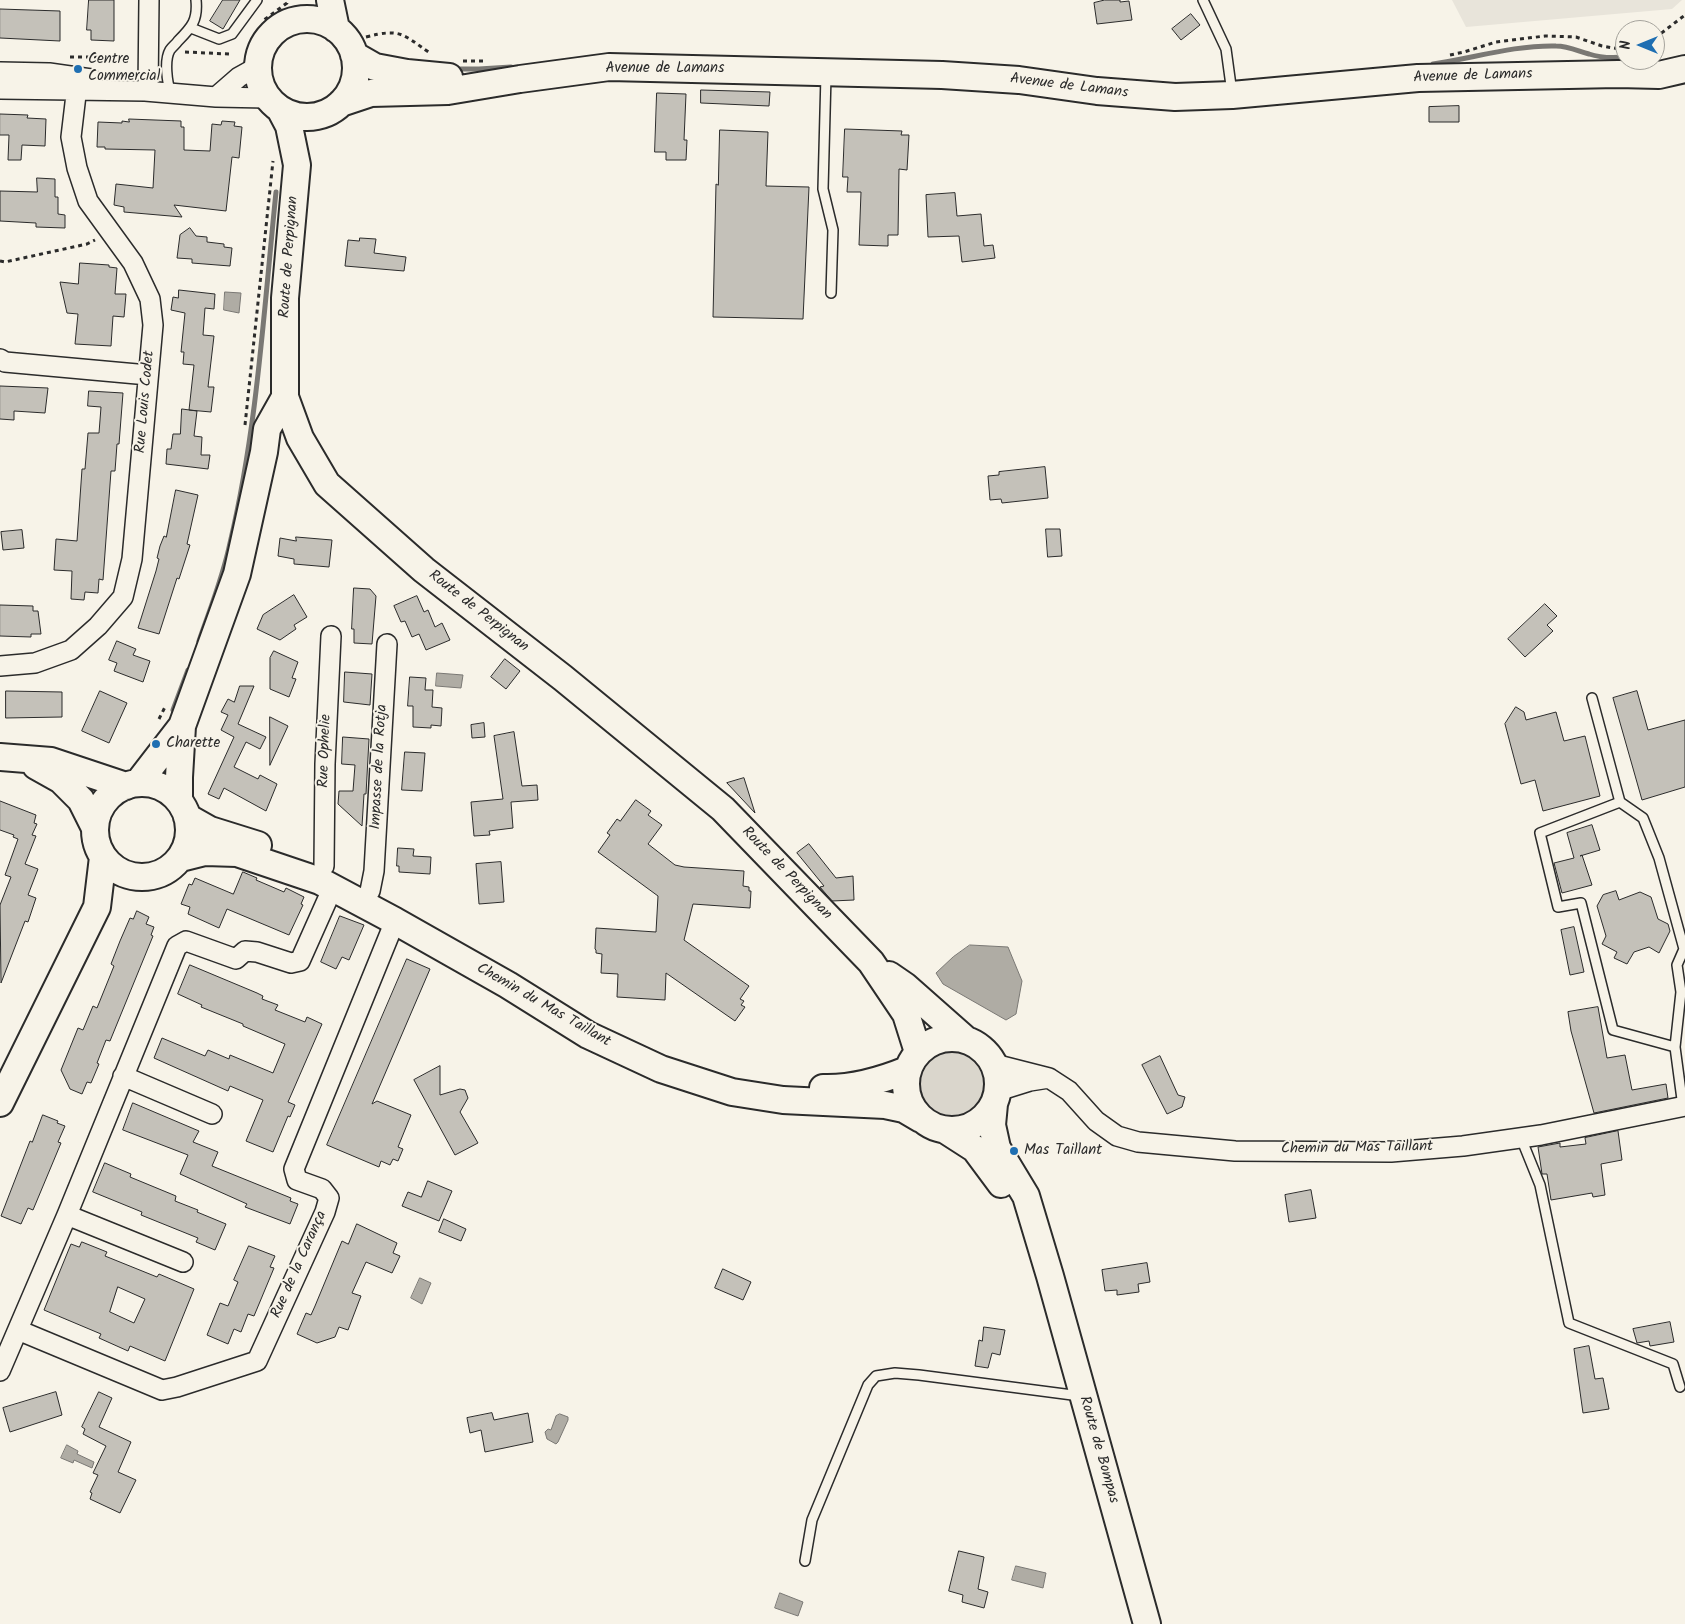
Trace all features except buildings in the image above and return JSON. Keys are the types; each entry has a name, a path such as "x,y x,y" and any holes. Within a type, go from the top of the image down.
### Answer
{"main road":[{"path":"330,0 336,28"},
{"path":"296,7 309,19 323,22 336,28 350,45 354,55 356,68 354,81 349,93 334,108 312,117 295,116 273,104 260,83 258,67 264,43 272,33 283,25 296,7"},
{"name":"Avenue de Lamans","path":"1665,58 1685,50"},
{"name":"Avenue de Lamans","path":"354,55 375,67 407,73 452,77 520,79"},
{"name":"Avenue de Lamans","path":"334,108 371,93 448,91 609,67 942,75 1019,80 1097,91 1175,97 1232,96 1615,59"},
{"name":"Avenue de Lamans","path":"1648,70 1659,75 1685,69"},
{"name":"Route de Perpignan","path":"273,104 288,126 285,161 285,397 300,438 327,484 424,570 564,678 723,809 871,962 906,1014 912,1061"},
{"name":"Route de Perpignan","path":"285,161 334,108"},
{"path":"95,828 98,814 105,802 114,792 132,785 170,724 237,574 264,452 267,429 285,397"},
{"path":"264,452 300,438"},
{"path":"12,758 61,780 81,800 95,828 97,843 103,857 113,867 126,875 140,878 156,876 170,869 180,858 187,845 189,831 183,809 170,724"},
{"path":"12,758 50,761 132,785 153,785 168,791 183,809"},
{"name":"Chemin du Mas Taillant","path":"183,809 210,830 329,877 370,891 520,976 603,1026 654,1052 693,1065 743,1078 795,1087 837,1089 886,1079 912,1061"},
{"name":"Chemin du Mas Taillant","path":"180,858 205,852 237,853 320,881 329,877"},
{"path":"0,1103 21,1057 97,907 103,857"},
{"name":"Chemin du Mas Taillant","path":"329,877 395,921 508,985 588,1035 661,1070 732,1092 783,1100 885,1105 904,1109 921,1119"},
{"path":"97,907 140,878"},
{"name":"Route de Perpignan","path":"871,962 905,986 965,1039"},
{"path":"952,1037 965,1039 977,1044 987,1053 994,1064 998,1077 992,1125 997,1148 1026,1196 1050,1276 1034,1241 998,1179 976,1149 947,1131 933,1127 921,1119 912,1108 907,1096 905,1083 912,1061 928,1044 939,1039 952,1037"},
{"path":"947,1131 961,1130 975,1125 986,1116 996,1098"},
{"name":"Route de Bompas","path":"1050,1276 1147,1624"}],"street":[{"path":"147,91 149,0"},
{"path":"216,97 240,77 258,67"},
{"path":"0,72 49,73 76,84"},
{"path":"0,89 76,84 273,104"},
{"name":"Rue Louis Codet","path":"0,666 35,663 71,650 98,626 123,597 132,559 153,325 150,299 133,263 88,201 77,168 71,137 76,84"},
{"path":"0,359 4,362 148,374"},
{"name":"Rue Ophelie","path":"329,877 325,764 331,636"},
{"name":"Impasse de la Rotja","path":"370,891 374,871 387,644"},
{"path":"0,1371 67,1215 177,946 186,941 236,959 245,951 257,952 291,963 300,961 329,877"},
{"name":"Rue de la Carança","path":"18,1330 162,1390 177,1387 257,1361 325,1212 329,1198 322,1189 297,1180 294,1169 395,921"},
{"path":"994,1064 1049,1078"},
{"path":"123,1076 212,1114"},
{"path":"996,1098 1030,1081 1049,1078"},
{"name":"Chemin du Mas Taillant","path":"1049,1078 1068,1092 1096,1121 1117,1136 1138,1142 1236,1150 1391,1152 1463,1146 1521,1138 1684,1107"},
{"path":"67,1215 183,1262"}],"lane":[{"path":"171,93 168,84 167,67 170,51 191,28 198,14 196,0"},
{"path":"191,28 219,38 232,34 257,0"},
{"path":"1203,0 1226,49 1231,76 1232,96"},
{"path":"827,72 824,190 833,230 831,293"},
{"path":"1592,698 1620,802 1643,818 1659,858 1684,949 1677,965 1681,992 1675,1047 1684,1107"},
{"path":"1620,802 1540,833 1558,907 1581,903 1613,1030 1675,1047"},
{"path":"1521,1138 1540,1185 1568,1323 1673,1364 1680,1387"},
{"path":"805,1561 812,1520 868,1385 876,1376 894,1374 919,1375 1083,1397"}],"path":[{"path":"272,33 264,20 287,3 296,7"},
{"path":"1665,30 1685,15"},
{"path":"170,51 229,54"},
{"path":"69,57 133,57 148,54"},
{"path":"244,432 285,161"},
{"path":"0,261 5,262 87,244 112,232"},
{"path":"165,706 170,724"}],"shaded area":[{"path":"1452,0 1682,0 1672,9 1466,27"},
{"path":"225,292 241,293 239,313 224,310"},
{"path":"437,673 463,675 461,688 436,686"},
{"path":"970,945 1008,947 1022,981 1016,1014 1006,1020 943,984 936,973 953,957"},
{"path":"953,1050 966,1053 977,1060 984,1071 987,1084 984,1097 977,1108 966,1115 953,1118 940,1115 929,1108 922,1097 919,1084 922,1071 929,1060 940,1053"},
{"path":"420,1278 431,1283 422,1304 411,1298"},
{"path":"560,1414 568,1417 568,1420 556,1444 547,1439 545,1432 548,1429 551,1430 556,1416"},
{"path":"67,1445 78,1451 77,1454 94,1462 92,1468 74,1460 73,1463 61,1458"},
{"path":"1016,1566 1046,1573 1043,1588 1012,1580"},
{"path":"780,1593 803,1602 798,1616 775,1608"}],"waterway":[{"path":"1433,64 1540,46 1565,47 1602,57 1615,58"},
{"path":"452,69 511,67"},
{"path":"199,641 227,556 247,457 259,369 276,192"},
{"path":"173,710 188,670"}],"place":[{"name":"Centre Commercial","path":"78,69"},
{"name":"Charette","path":"156,744"},
{"name":"Mas Taillant","path":"1014,1151"}]}
